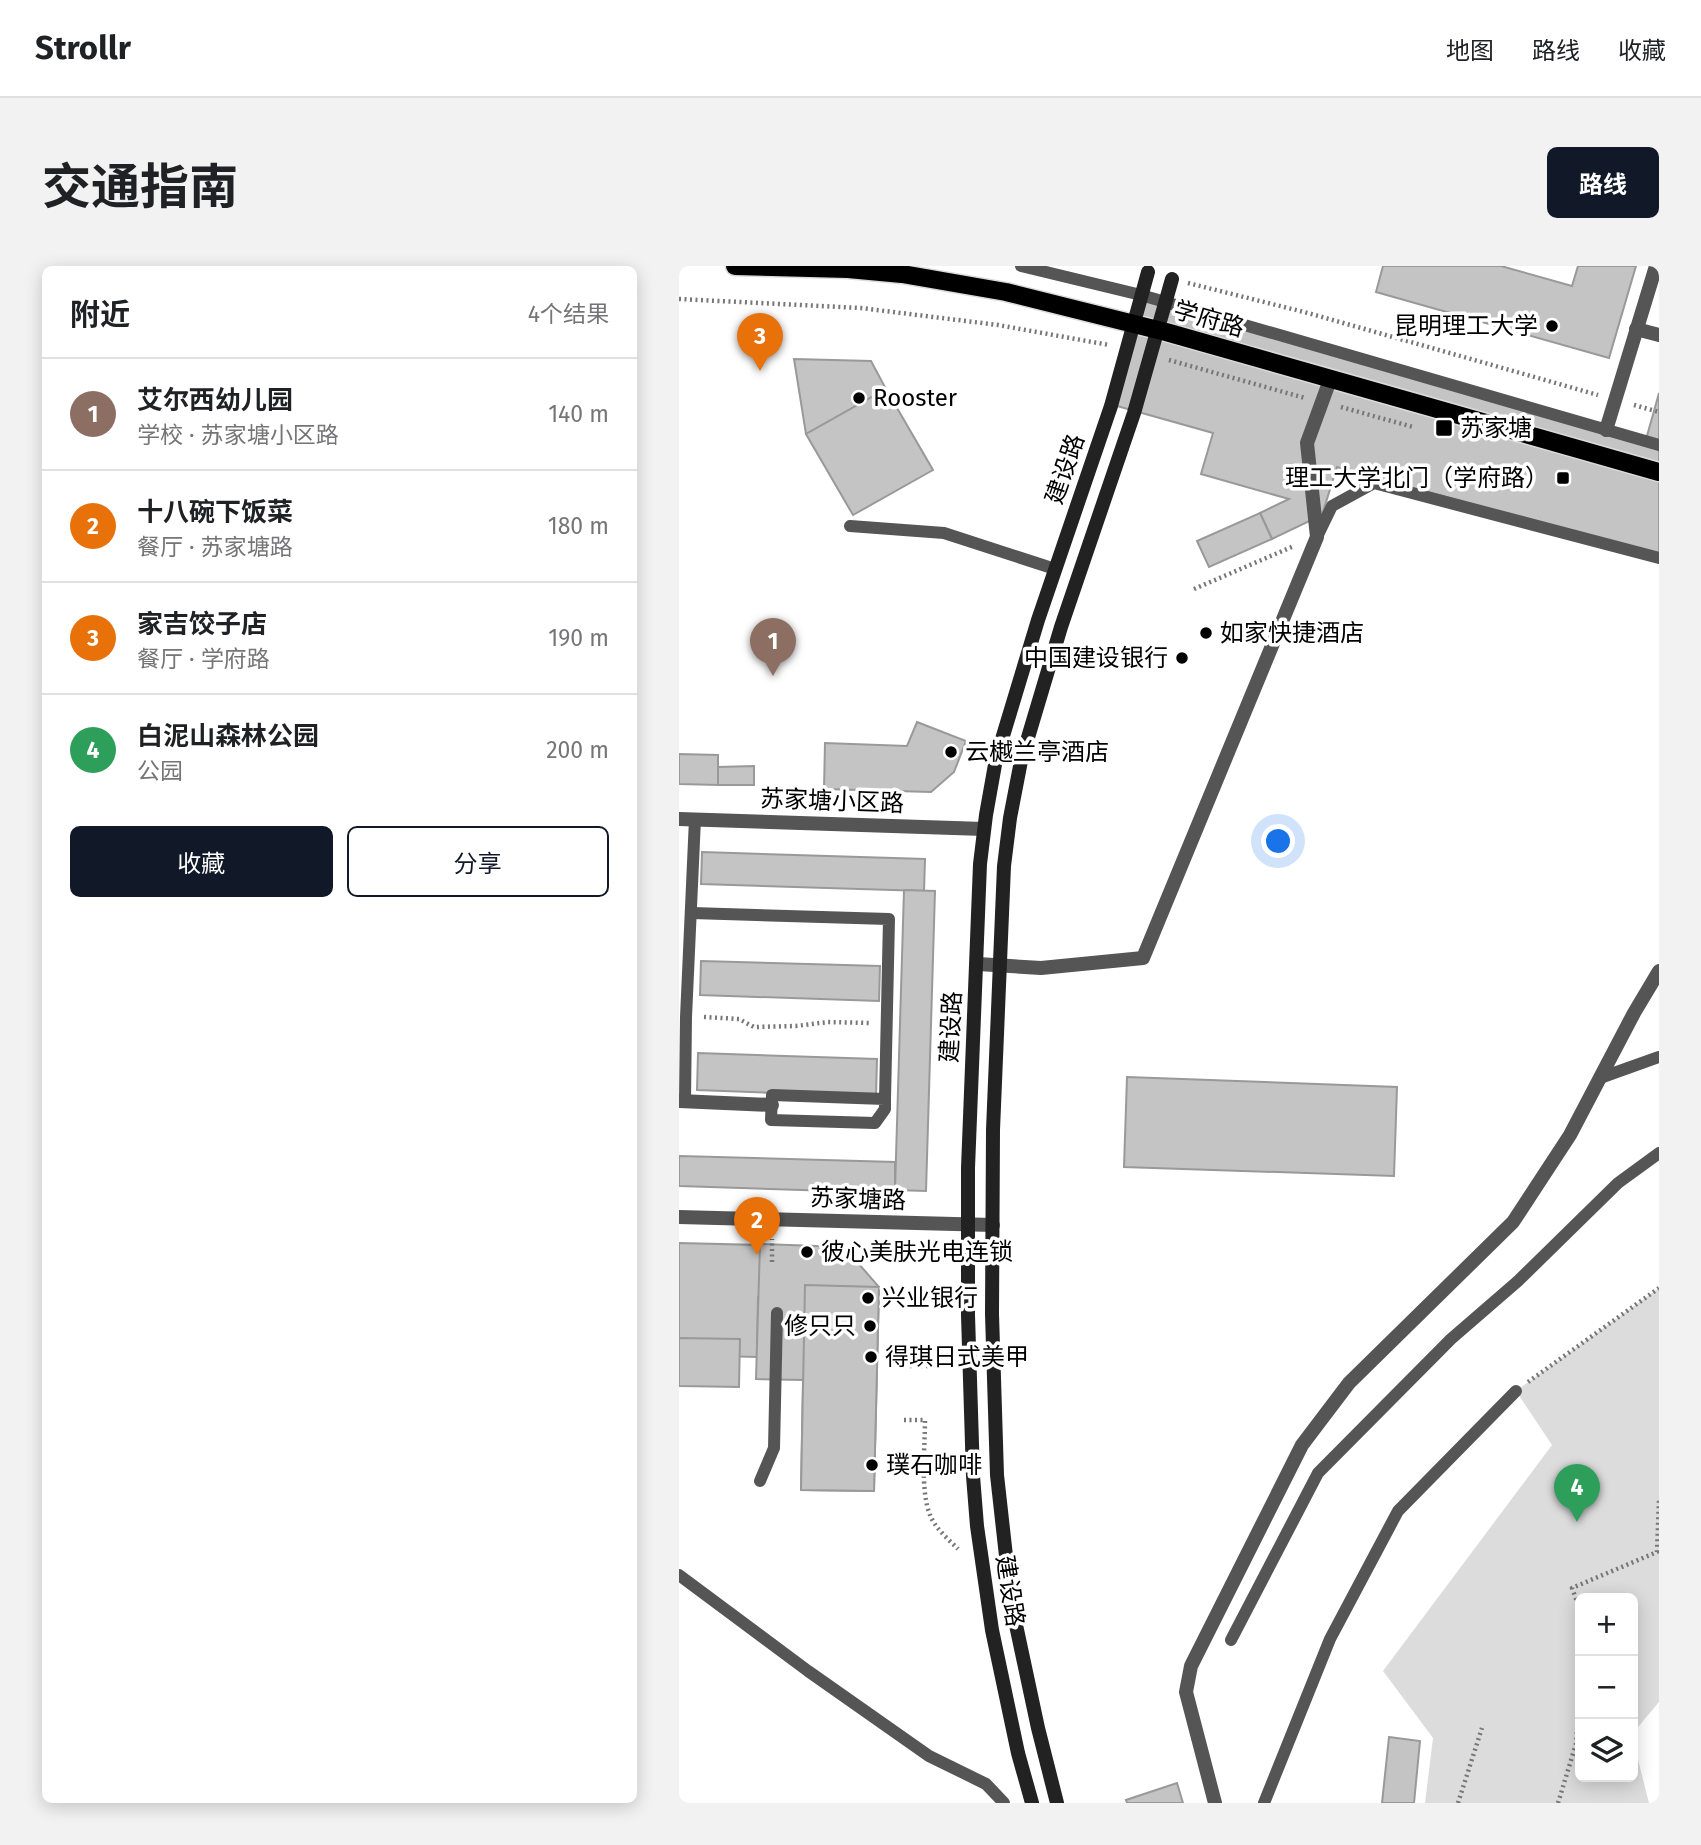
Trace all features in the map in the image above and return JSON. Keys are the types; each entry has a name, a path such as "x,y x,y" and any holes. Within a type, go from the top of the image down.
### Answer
{"main road":[{"name":"学府路","path":"735,266 848,269 902,274 1006,292 1158,330 1659,472"}],"street":[{"path":"1606,430 1656,266"},
{"name":"建设路","path":"1032,1803 1018,1753 992,1630 977,1525 971,1425 969,1129 978,964 980,864 996,759 1055,569 1111,406 1148,272"},
{"name":"建设路","path":"1057,1803 1016,1625 1001,1523 995,1424 993,1225 999,965 1006,854 1021,761 1061,627 1134,413 1165,303 1176,280"},
{"path":"1636,329 1659,335"},
{"path":"978,964 1041,968 1143,958 1317,537 1307,443 1330,380"},
{"name":"苏家塘小区路","path":"679,819 984,829"},
{"path":"1215,1803 1186,1692 1191,1667 1302,1445 1349,1382 1513,1222 1570,1135 1659,971"},
{"path":"682,1101 772,1105"},
{"name":"苏家塘路","path":"679,1217 993,1225"}],"lane":[{"name":"学府路","path":"1030,267 1141,295 1659,445"},
{"path":"1317,537 1332,506 1374,482 1659,558"},
{"path":"850,526 943,533 1055,569"},
{"path":"682,1101 695,819"},
{"path":"692,913 889,919 885,1109 875,1123 771,1120 772,1095 885,1099"},
{"path":"1600,1078 1659,1057"},
{"path":"1231,1640 1318,1473 1451,1339 1518,1281 1618,1183 1659,1153"},
{"path":"760,1481 774,1448 777,1313"},
{"path":"1264,1803 1330,1639 1398,1511 1516,1391"},
{"path":"679,1575 808,1671 929,1756 986,1784 1004,1803"}],"path":[{"path":"1176,280 1308,313 1659,412"},
{"path":"679,299 860,308 997,325 1127,348"},
{"path":"1194,589 1317,537"},
{"path":"686,1017 739,1019 754,1027 828,1022 886,1023"},
{"path":"1516,1391 1659,1288"},
{"path":"904,1366 937,1366"},
{"path":"904,1420 925,1420 926,1485 930,1514 936,1525 958,1549"},
{"path":"1575,1596 1572,1588 1658,1553 1659,1500"},
{"path":"1558,1803 1576,1744 1578,1719"},
{"path":"1458,1803 1482,1728"}],"shaded area":[{"path":"1659,1288 1659,1702 1638,1727 1638,1593 1575,1593 1575,1782 1638,1782 1638,1760 1649,1803 1425,1803 1433,1738 1383,1671 1552,1445 1516,1391"}],"building":[{"path":"1383,266 1501,266 1572,286 1578,266 1636,266 1609,358 1376,292"},
{"name":"苏家塘","path":"1137,296 1645,443 1659,393 1659,556 1337,467 1322,515 1272,539 1260,513 1289,499 1201,474 1213,433 1110,404"},
{"path":"794,359 871,361 886,389 806,434"},
{"path":"886,389 933,470 853,515 806,434"},
{"path":"1260,513 1272,539 1209,567 1197,541"},
{"path":"917,722 966,741 954,772 931,792 824,789 825,743 907,746"},
{"path":"679,754 718,755 718,785 679,784"},
{"path":"754,766 754,785 718,785 718,767"},
{"path":"702,852 925,859 924,891 701,884"},
{"path":"904,890 935,891 926,1191 895,1190"},
{"path":"701,961 880,966 879,1001 700,995"},
{"path":"698,1053 877,1059 876,1097 697,1090"},
{"path":"1127,1077 1397,1087 1394,1176 1124,1167"},
{"path":"679,1156 895,1162 895,1193 679,1186"},
{"path":"679,1243 799,1246 798,1298 758,1297 757,1357 679,1355"},
{"path":"760,1244 844,1247 879,1287 874,1491 801,1490 803,1380 756,1379"},
{"path":"805,1285 879,1287 874,1491 801,1490"},
{"path":"679,1338 740,1339 739,1387 679,1386"},
{"path":"1389,1737 1420,1741 1414,1803 1382,1803"},
{"path":"1177,1783 1183,1803 1127,1803 1126,1800"}],"place":[{"name":"昆明理工大学","path":"1552,326"},
{"name":"家吉饺子店","path":"760,371"},
{"name":"Rooster","path":"859,398"},
{"name":"苏家塘","path":"1444,428"},
{"name":"理工大学北门（学府路）","path":"1563,478"},
{"name":"如家快捷酒店","path":"1206,633"},
{"name":"中国建设银行","path":"1182,658"},
{"name":"艾尔西幼儿园","path":"773,676"},
{"name":"云樾兰亭酒店","path":"951,752"},
{"name":"彼心美肤光电连锁","path":"807,1252"},
{"name":"十八碗下饭菜","path":"757,1255"},
{"name":"兴业银行","path":"868,1298"},
{"name":"修只只","path":"870,1326"},
{"name":"得琪日式美甲","path":"871,1357"},
{"name":"璞石咖啡","path":"872,1465"},
{"name":"白泥山森林公园","path":"1577,1522"}]}
